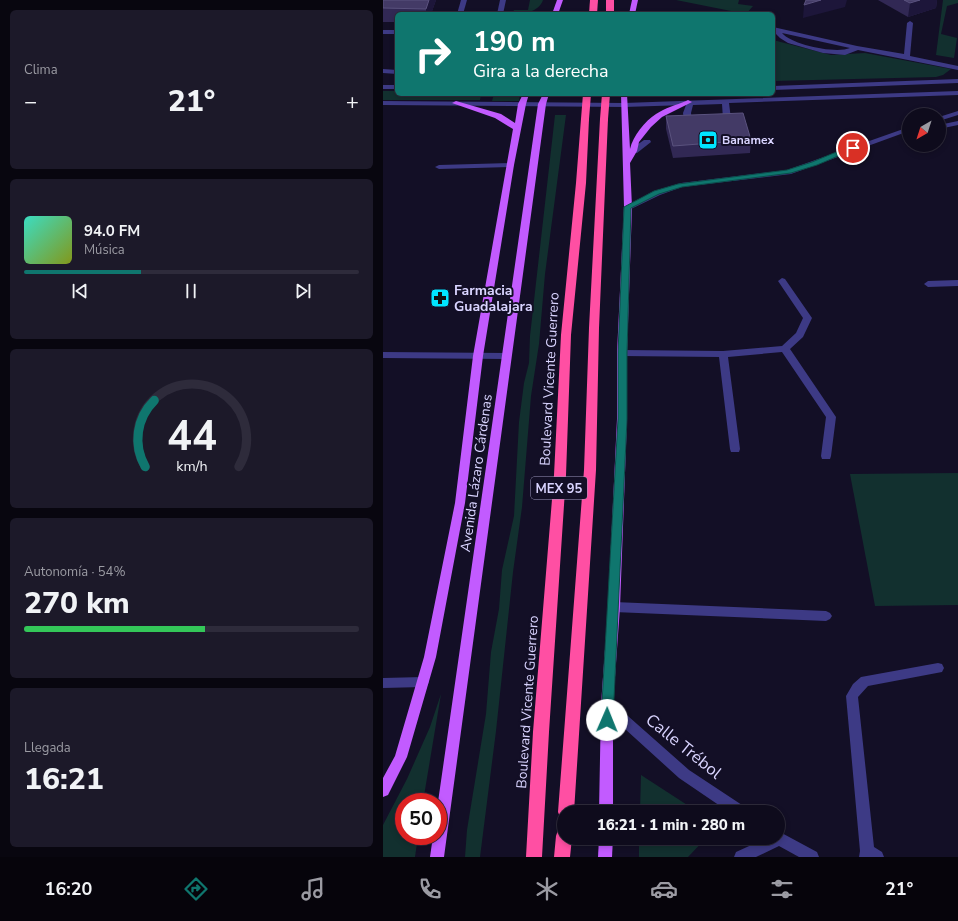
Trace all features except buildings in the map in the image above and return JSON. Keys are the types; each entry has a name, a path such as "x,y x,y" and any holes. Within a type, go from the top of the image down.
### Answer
{"highway":[{"path":"593,0 593,12"},
{"path":"610,0 610,12"},
{"name":"Boulevard Vicente Guerrero","path":"534,857 541,732 560,475 566,335 581,183 587,96"},
{"name":"MEX 95","path":"566,805 590,470 595,320 606,96"},
{"path":"562,857 563,845"}],"main road":[{"path":"632,12 635,0"},
{"name":"Avenida Lázaro Cárdenas","path":"383,791 401,757 430,657 460,503 478,356 510,165 522,104 525,96"},
{"name":"Avenida Lázaro Cárdenas","path":"437,857 506,356 542,104 545,96"},
{"path":"606,805 607,705 614,606 622,419 622,353 627,207 624,96"},
{"path":"626,164 634,150 635,142 648,125 659,116 689,102"},
{"path":"456,103 498,116 517,128"},
{"path":"605,845 605,857"}],"street":[{"path":"461,12 464,0"},
{"path":"500,12 503,0"},
{"path":"907,57 910,23"},
{"path":"775,29 857,48 958,68"},
{"path":"775,30 790,42 823,51 845,53 857,48"},
{"path":"383,32 395,32"},
{"path":"383,72 395,72"},
{"path":"775,88 958,81"},
{"path":"383,87 395,87"},
{"path":"383,103 624,105 958,93"},
{"path":"725,101 727,119"},
{"path":"688,121 687,112 689,102"},
{"path":"946,117 958,114"},
{"path":"946,126 958,123"},
{"path":"627,207 657,193 681,185 788,172 902,131"},
{"path":"634,150 647,142"},
{"path":"439,167 510,165"},
{"path":"622,353 723,354 785,349 800,335 808,318 782,281"},
{"path":"928,284 958,283"},
{"path":"785,349 831,417 826,456"},
{"path":"723,354 735,449"},
{"path":"383,355 506,356"},
{"path":"614,606 826,616"},
{"path":"870,855 852,696 865,681 938,668"},
{"path":"383,683 423,682"},
{"name":"Calle Trébol","path":"607,705 684,774 730,805"},
{"path":"785,842 812,857"},
{"path":"741,857 766,845"}],"green space":[{"path":"530,0 543,0 535,10 531,12 513,12 514,10 528,10"},
{"path":"676,0 739,0 738,4 753,6 748,12 736,12"},
{"path":"943,0 958,0 958,3 947,6 941,34 957,38 954,58 936,55"},
{"path":"775,41 831,55 865,53 951,69 943,75 936,77 775,81"},
{"path":"383,91 395,91 395,96 481,96 480,100 383,100"},
{"path":"493,96 520,96 519,101 492,101"},
{"path":"555,115 566,115 545,274 539,344 531,396 522,507 513,572 496,731 480,857 465,857 467,830 486,714 491,652 499,609 502,570 514,516 519,422 524,383 529,363 530,336"},
{"path":"958,473 958,605 875,606 850,474"},
{"path":"441,694 424,793 400,793 407,779 430,727"},
{"path":"641,775 687,805 640,805"},
{"path":"395,802 395,845 417,845 415,857 383,857 383,825"},
{"path":"639,845 699,845 688,857 639,857"}],"place":[{"name":"Banamex","path":"708,140"},
{"name":"Farmacia Guadalajara","path":"440,298"}],"route":[{"path":"607,720 614,606 622,419 622,353 627,207 657,193 681,185 788,172 814,164 853,148"}]}
